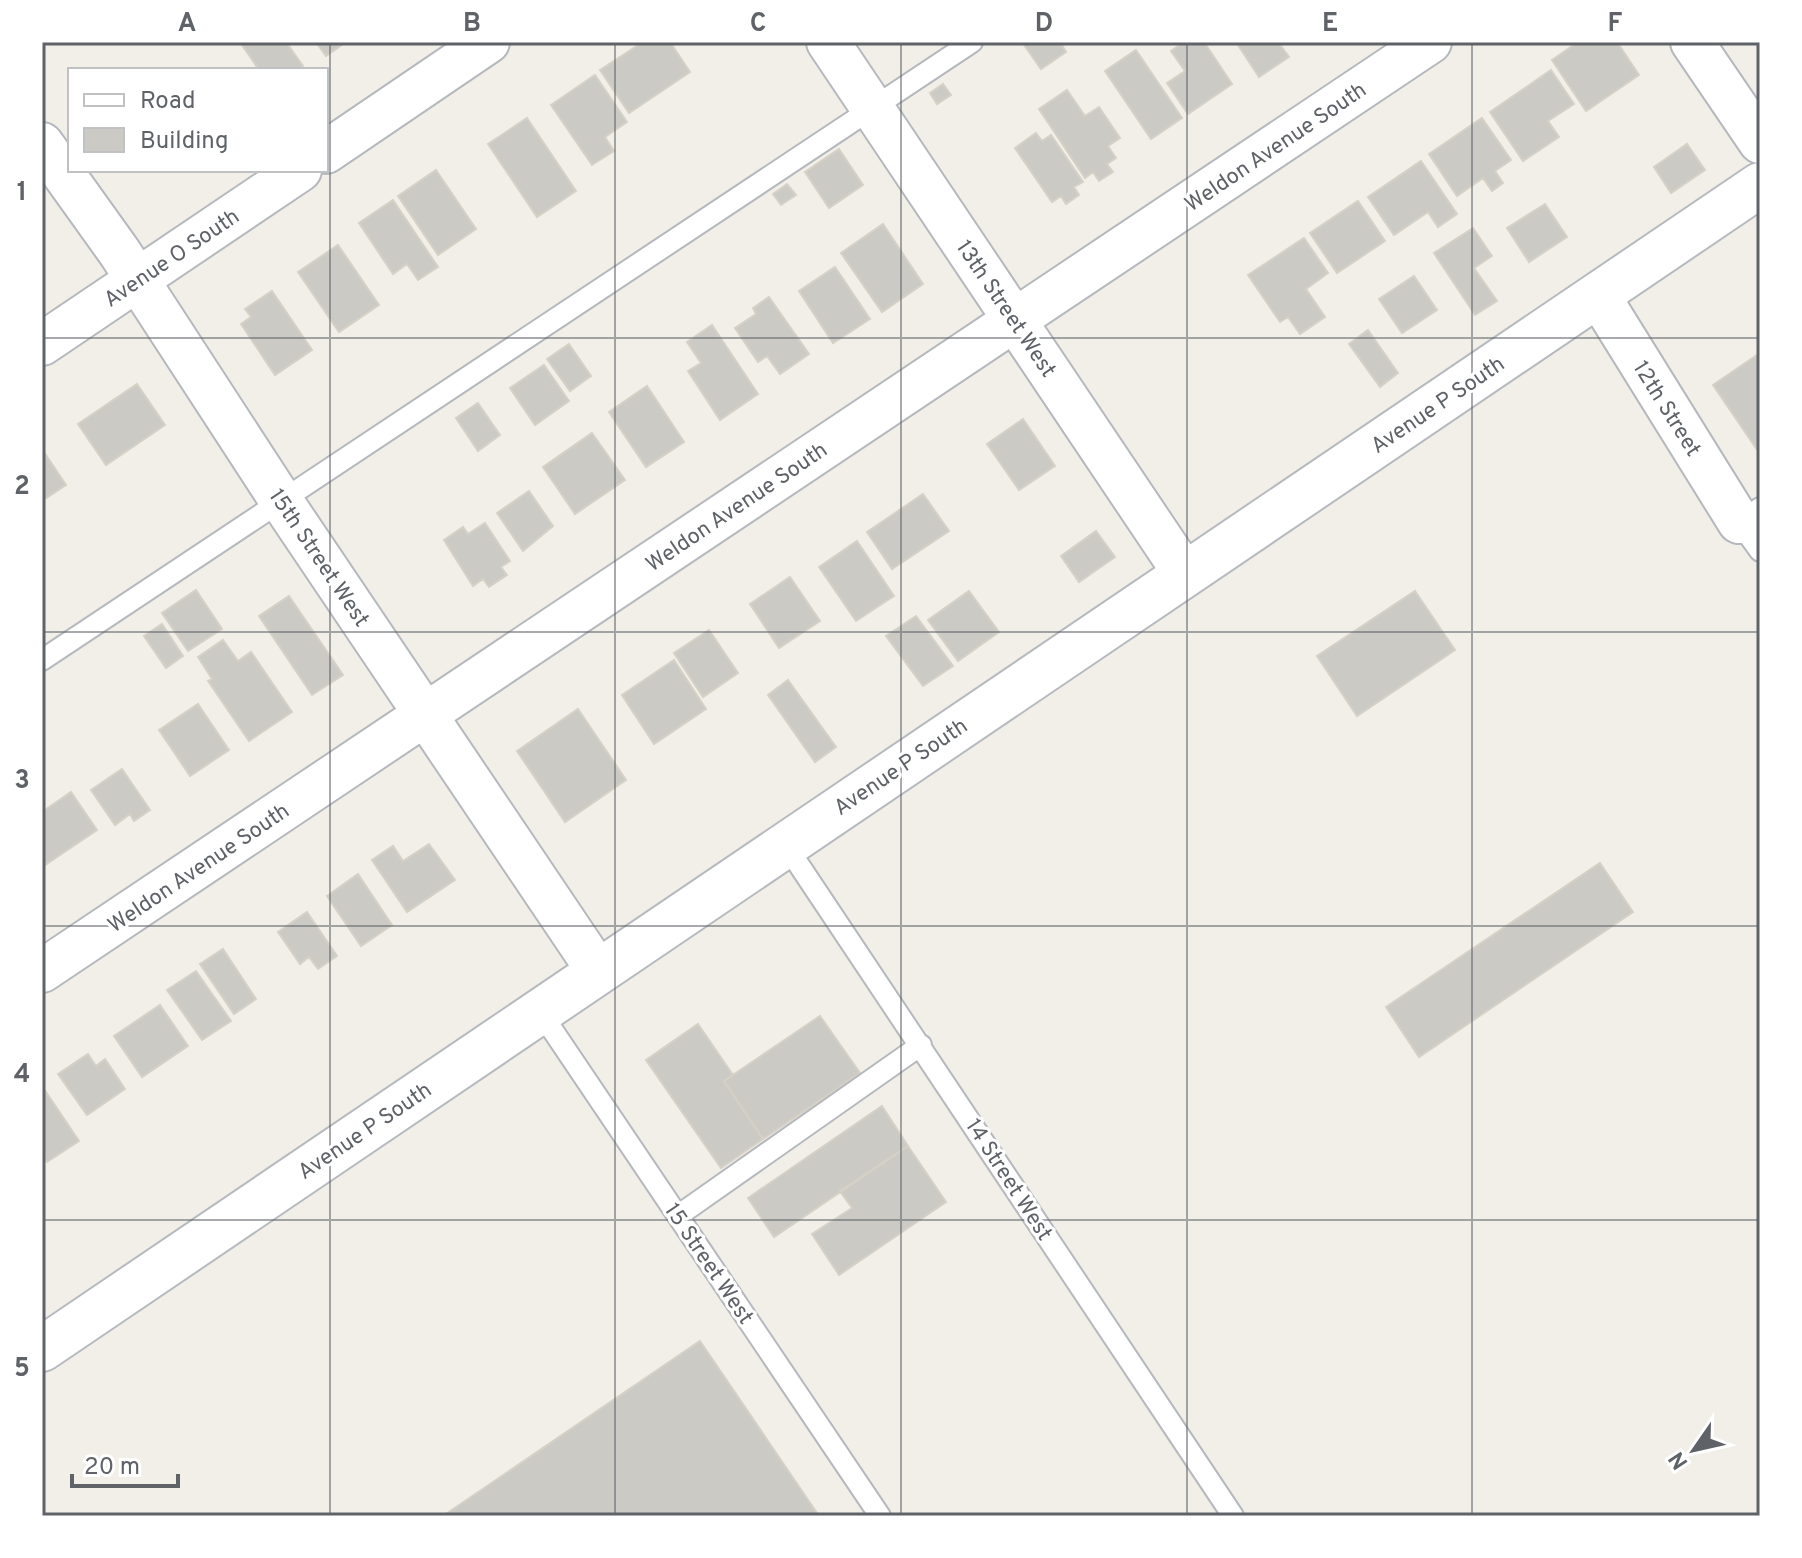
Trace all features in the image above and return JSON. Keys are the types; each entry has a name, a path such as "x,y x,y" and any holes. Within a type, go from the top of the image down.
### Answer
{"main road":[{"name":"Avenue P South","path":"42,1349 1760,185"}],"street":[{"path":"328,151 488,42"},
{"name":"13th Street West","path":"828,42 1185,574"},
{"name":"Weldon Avenue South","path":"42,971 1430,42"},
{"path":"1692,42 1760,142"},
{"name":"15th Street West","path":"42,144 598,971"},
{"name":"Avenue O South","path":"42,344 297,172"},
{"name":"12th Street","path":"1598,295 1753,527"}],"lane":[{"path":"42,660 972,42"},
{"name":"14 Street West","path":"785,844 1233,1516"},
{"name":"15 Street West","path":"539,1010 880,1516"},
{"path":"679,1215 921,1045"}],"building":[{"path":"240,42 286,42 303,66 300,68 258,68"},
{"path":"316,42 346,42 326,56"},
{"path":"643,42 670,42 690,72 629,113 600,70"},
{"path":"1022,42 1060,42 1066,52 1041,69"},
{"path":"1184,42 1204,42 1232,84 1188,114 1167,83 1185,71 1171,51"},
{"path":"1236,42 1278,42 1289,57 1259,77"},
{"path":"1578,42 1617,42 1639,75 1586,111 1552,60"},
{"path":"1136,50 1182,118 1151,139 1105,71"},
{"path":"1551,70 1574,104 1548,121 1559,137 1523,161 1490,112"},
{"path":"595,75 627,122 605,137 614,151 592,165 551,105"},
{"path":"943,84 951,95 937,104 930,93"},
{"path":"1067,90 1085,116 1099,107 1120,138 1108,146 1116,158 1107,164 1113,172 1099,181 1093,172 1085,178 1039,109"},
{"path":"527,118 576,191 537,217 488,144"},
{"path":"1482,118 1511,160 1495,171 1503,183 1492,191 1483,178 1457,196 1429,154"},
{"path":"1036,133 1042,141 1051,135 1083,182 1074,187 1079,195 1066,204 1061,196 1052,202 1015,148"},
{"path":"1687,144 1705,170 1671,193 1654,167"},
{"path":"839,149 863,185 829,208 805,172"},
{"path":"1421,161 1457,214 1438,227 1428,212 1394,235 1368,197"},
{"path":"436,170 476,229 438,255 398,196"},
{"path":"787,184 796,195 781,205 773,194"},
{"path":"393,200 438,267 418,280 407,264 393,274 359,223"},
{"path":"1358,201 1385,241 1337,273 1310,233"},
{"path":"1545,204 1567,237 1529,262 1507,228"},
{"path":"883,224 923,284 882,312 841,253"},
{"path":"1473,228 1492,256 1474,268 1497,301 1475,315 1434,253"},
{"path":"1304,238 1328,273 1306,289 1325,317 1300,334 1288,317 1280,322 1248,275"},
{"path":"338,245 379,305 339,332 298,272"},
{"path":"835,267 870,319 833,343 799,291"},
{"path":"1414,276 1437,310 1402,333 1379,299"},
{"path":"272,291 312,350 275,375 241,324 251,317 245,309"},
{"path":"769,297 809,354 780,374 767,356 758,362 735,328 756,314 753,308"},
{"path":"712,325 758,394 720,420 688,371 701,363 687,342"},
{"path":"1368,330 1398,373 1380,387 1349,344"},
{"path":"569,344 591,376 570,391 547,359"},
{"path":"1760,353 1760,454 1713,385"},
{"path":"544,365 569,401 535,425 510,388"},
{"path":"137,384 165,425 106,465 78,424"},
{"path":"647,386 684,442 646,467 609,412"},
{"path":"478,403 500,435 478,451 456,418"},
{"path":"1023,419 1055,466 1019,490 987,444"},
{"path":"592,433 625,480 575,514 543,467"},
{"path":"42,449 66,485 42,501"},
{"path":"529,491 553,526 523,551 497,513"},
{"path":"923,494 949,531 892,569 867,532"},
{"path":"485,523 510,561 501,567 507,575 489,587 483,579 473,586 444,540 463,527 468,534"},
{"path":"1096,531 1115,557 1079,582 1061,556"},
{"path":"857,541 894,596 856,621 819,567"},
{"path":"790,577 820,621 779,648 750,604"},
{"path":"196,590 222,629 188,651 162,613"},
{"path":"969,591 999,632 958,661 928,620"},
{"path":"1415,591 1455,650 1357,716 1317,656"},
{"path":"289,596 343,675 312,695 259,616"},
{"path":"916,616 953,666 923,686 886,636"},
{"path":"162,624 183,656 166,668 144,636"},
{"path":"709,630 738,673 703,697 674,653"},
{"path":"223,640 238,661 251,652 292,712 249,741 208,681 212,679 198,657"},
{"path":"674,660 706,709 654,744 622,695"},
{"path":"788,680 836,747 815,762 768,695"},
{"path":"198,704 229,750 190,776 159,730"},
{"path":"578,709 626,780 565,822 517,751"},
{"path":"122,769 150,810 134,821 130,814 115,825 91,790"},
{"path":"71,792 97,830 42,867 42,812"},
{"path":"429,844 455,880 407,912 372,860 393,846 403,861"},
{"path":"1600,863 1633,912 1419,1057 1386,1007"},
{"path":"358,874 392,925 361,946 327,896"},
{"path":"307,912 337,956 318,969 309,957 300,964 278,932"},
{"path":"223,949 256,999 234,1014 200,964"},
{"path":"196,971 231,1021 202,1040 167,990"},
{"path":"160,1005 188,1046 142,1077 114,1036"},
{"path":"820,1016 860,1073 763,1139 724,1081"},
{"path":"698,1024 733,1075 724,1081 763,1139 721,1168 646,1060"},
{"path":"88,1054 96,1066 105,1059 125,1089 87,1115 58,1074"},
{"path":"42,1086 79,1141 47,1162 42,1155"},
{"path":"882,1106 908,1146 774,1237 748,1198"},
{"path":"908,1146 946,1202 839,1275 812,1234 852,1208 840,1191"},
{"path":"700,1341 819,1516 443,1516"}]}
